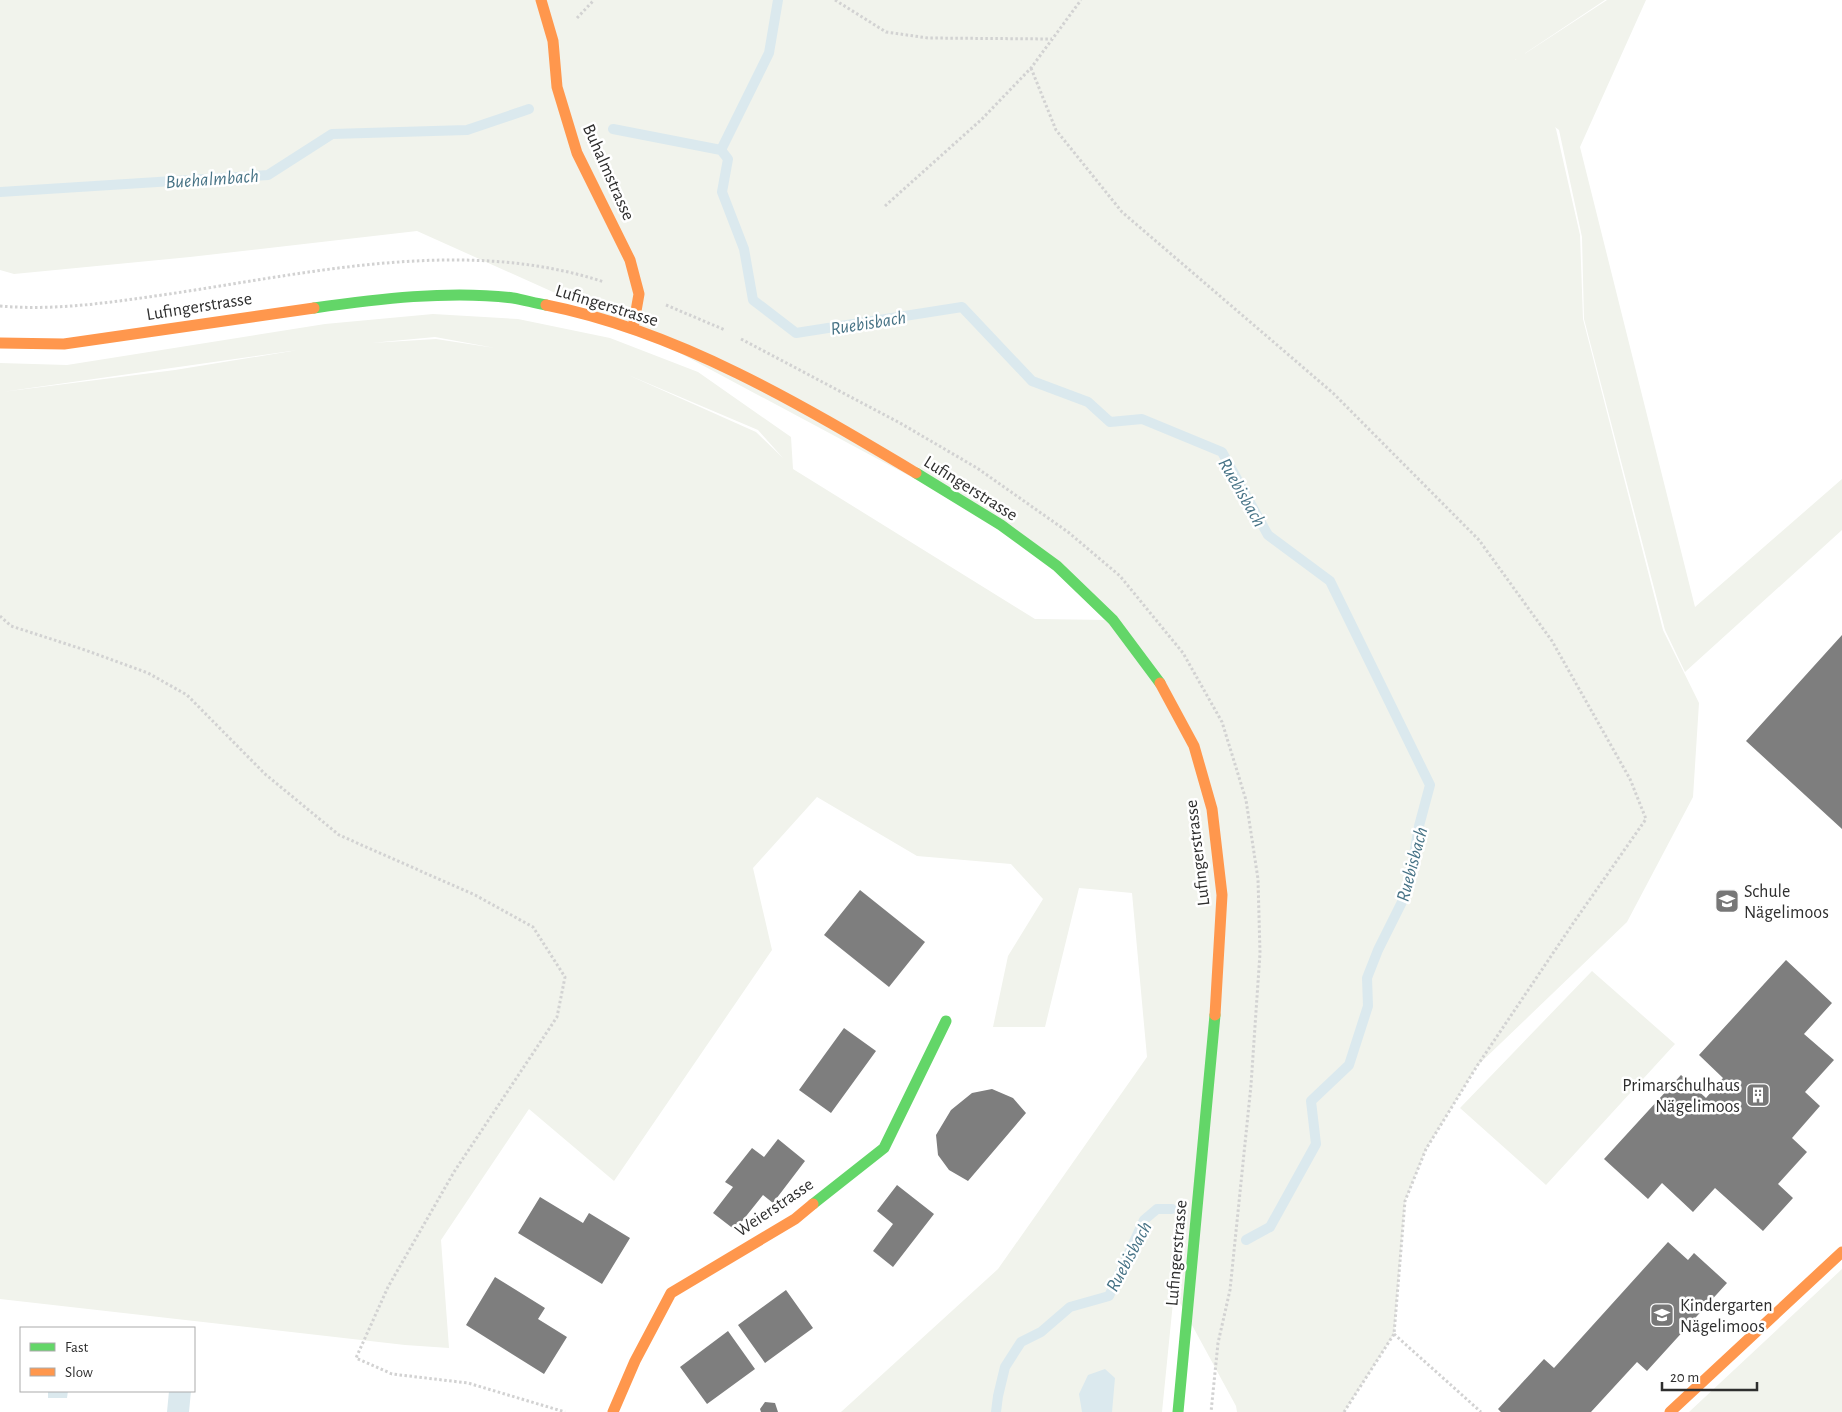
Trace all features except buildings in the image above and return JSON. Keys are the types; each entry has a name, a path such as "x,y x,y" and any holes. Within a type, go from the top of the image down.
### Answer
{"main road":[{"name":"Buhalmstrasse","path":"541,0 553,41 557,86 577,153 630,260 639,294 633,328"},
{"name":"Lufingerstrasse","path":"0,343 64,344 354,302 444,295 521,300 568,308 633,328 712,360 793,402 1001,525 1056,566 1114,620 1165,689 1194,746 1212,809 1222,895 1218,982 1178,1412"},
{"name":"Weierstrasse","path":"613,1412 635,1361 671,1293 794,1219 884,1148 946,1021"},
{"path":"1670,1412 1842,1252"}],"path":[{"path":"836,0 886,32 928,38 1053,39"},
{"path":"885,206 982,120 1031,68 1081,0"},
{"path":"1031,68 1056,130 1122,212 1333,393 1479,540 1552,641 1630,779 1646,819 1477,1066 1426,1149 1405,1200 1394,1334 1344,1412"},
{"path":"0,306 25,308 97,305 355,266 442,259 512,263 577,273 639,294 731,333"},
{"path":"739,338 807,372 977,468 1068,532 1120,576 1183,653 1222,722 1246,800 1258,879 1260,954 1251,1085 1230,1290 1218,1343 1211,1412"},
{"path":"0,616 11,626 86,650 148,673 187,695 265,774 339,834 475,895 533,927 565,977 557,1017 454,1172 388,1287 356,1358 392,1374 468,1383 565,1412"},
{"path":"1394,1334 1481,1412"}],"shaded area":[{"path":"0,0 1605,0 1515,60 1607,0 1646,0 1580,147 1695,607 1842,479 1842,530 1685,672 1665,630 1584,319 1582,237 1559,130 1555,127 1580,235 1583,319 1663,630 1699,703 1693,797 1627,922 1477,1066 1426,1149 1405,1201 1394,1334 1344,1412 1237,1412 1236,1406 1174,1292 1162,1412 841,1412 998,1269 1147,1057 1132,893 1079,888 1045,1027 993,1027 1008,956 1043,899 1011,864 917,856 817,797 753,868 772,950 614,1181 529,1109 441,1240 449,1348 405,1345 0,1299 0,363 67,365 325,324 433,314 518,319 610,338 698,372 791,437 793,469 1035,619 1112,620 1001,525 633,328 417,231 190,257 14,274 0,270","holes":["435,337 495,348 436,339 371,343","298,350 175,370 2,392","626,374 758,430 783,458 756,432"]},
{"path":"1592,971 1675,1044 1546,1185 1460,1108"},
{"path":"1842,1269 1842,1412 1689,1412"},
{"path":"1105,1369 1115,1378 1112,1412 1082,1412 1079,1394 1088,1375"},
{"path":"48,1392 68,1392 67,1398 48,1398"},
{"path":"169,1392 191,1392 189,1412 167,1412"}],"waterway":[{"name":"Ruebisbach","path":"778,0 769,53 721,150 728,159 722,192 744,249 753,300 796,333 962,307 1032,381 1088,402 1110,422 1142,419 1222,452 1268,535 1330,581 1430,785 1419,826 1408,890 1378,950 1367,978 1368,1006 1349,1065 1311,1101 1316,1144 1270,1227 1246,1240"},
{"name":"Buehalmbach","path":"0,192 268,175 332,134 467,130 529,109"},
{"name":"Buehalmbach","path":"613,129 721,150"},
{"name":"Ruebisbach","path":"996,1412 1005,1367 1021,1342 1041,1332 1070,1307 1109,1296 1144,1220 1157,1209 1172,1209"}],"traffic: fast":[{"path":"314,308 439,295 513,298 546,305"},
{"path":"916,473 1001,525 1057,566 1113,620 1160,683"},
{"path":"1178,1412 1215,1015"},
{"path":"813,1204 884,1148 946,1021"}],"traffic: slow":[{"path":"541,0 553,41 557,87 577,153 630,260 639,294 633,328"},
{"path":"546,305 595,317 643,333 738,373 829,422 916,473"},
{"path":"0,343 64,344 314,308"},
{"path":"1160,683 1194,746 1212,809 1222,895 1215,1015"},
{"path":"613,1412 635,1361 671,1293 795,1219 813,1204"},
{"path":"1670,1412 1842,1252"}],"place":[{"name":"Schule Nägelimoos","path":"1727,901"},
{"name":"Primarschulhaus Nägelimoos","path":"1758,1095"},
{"name":"Kindergarten Nägelimoos","path":"1662,1315"}]}
